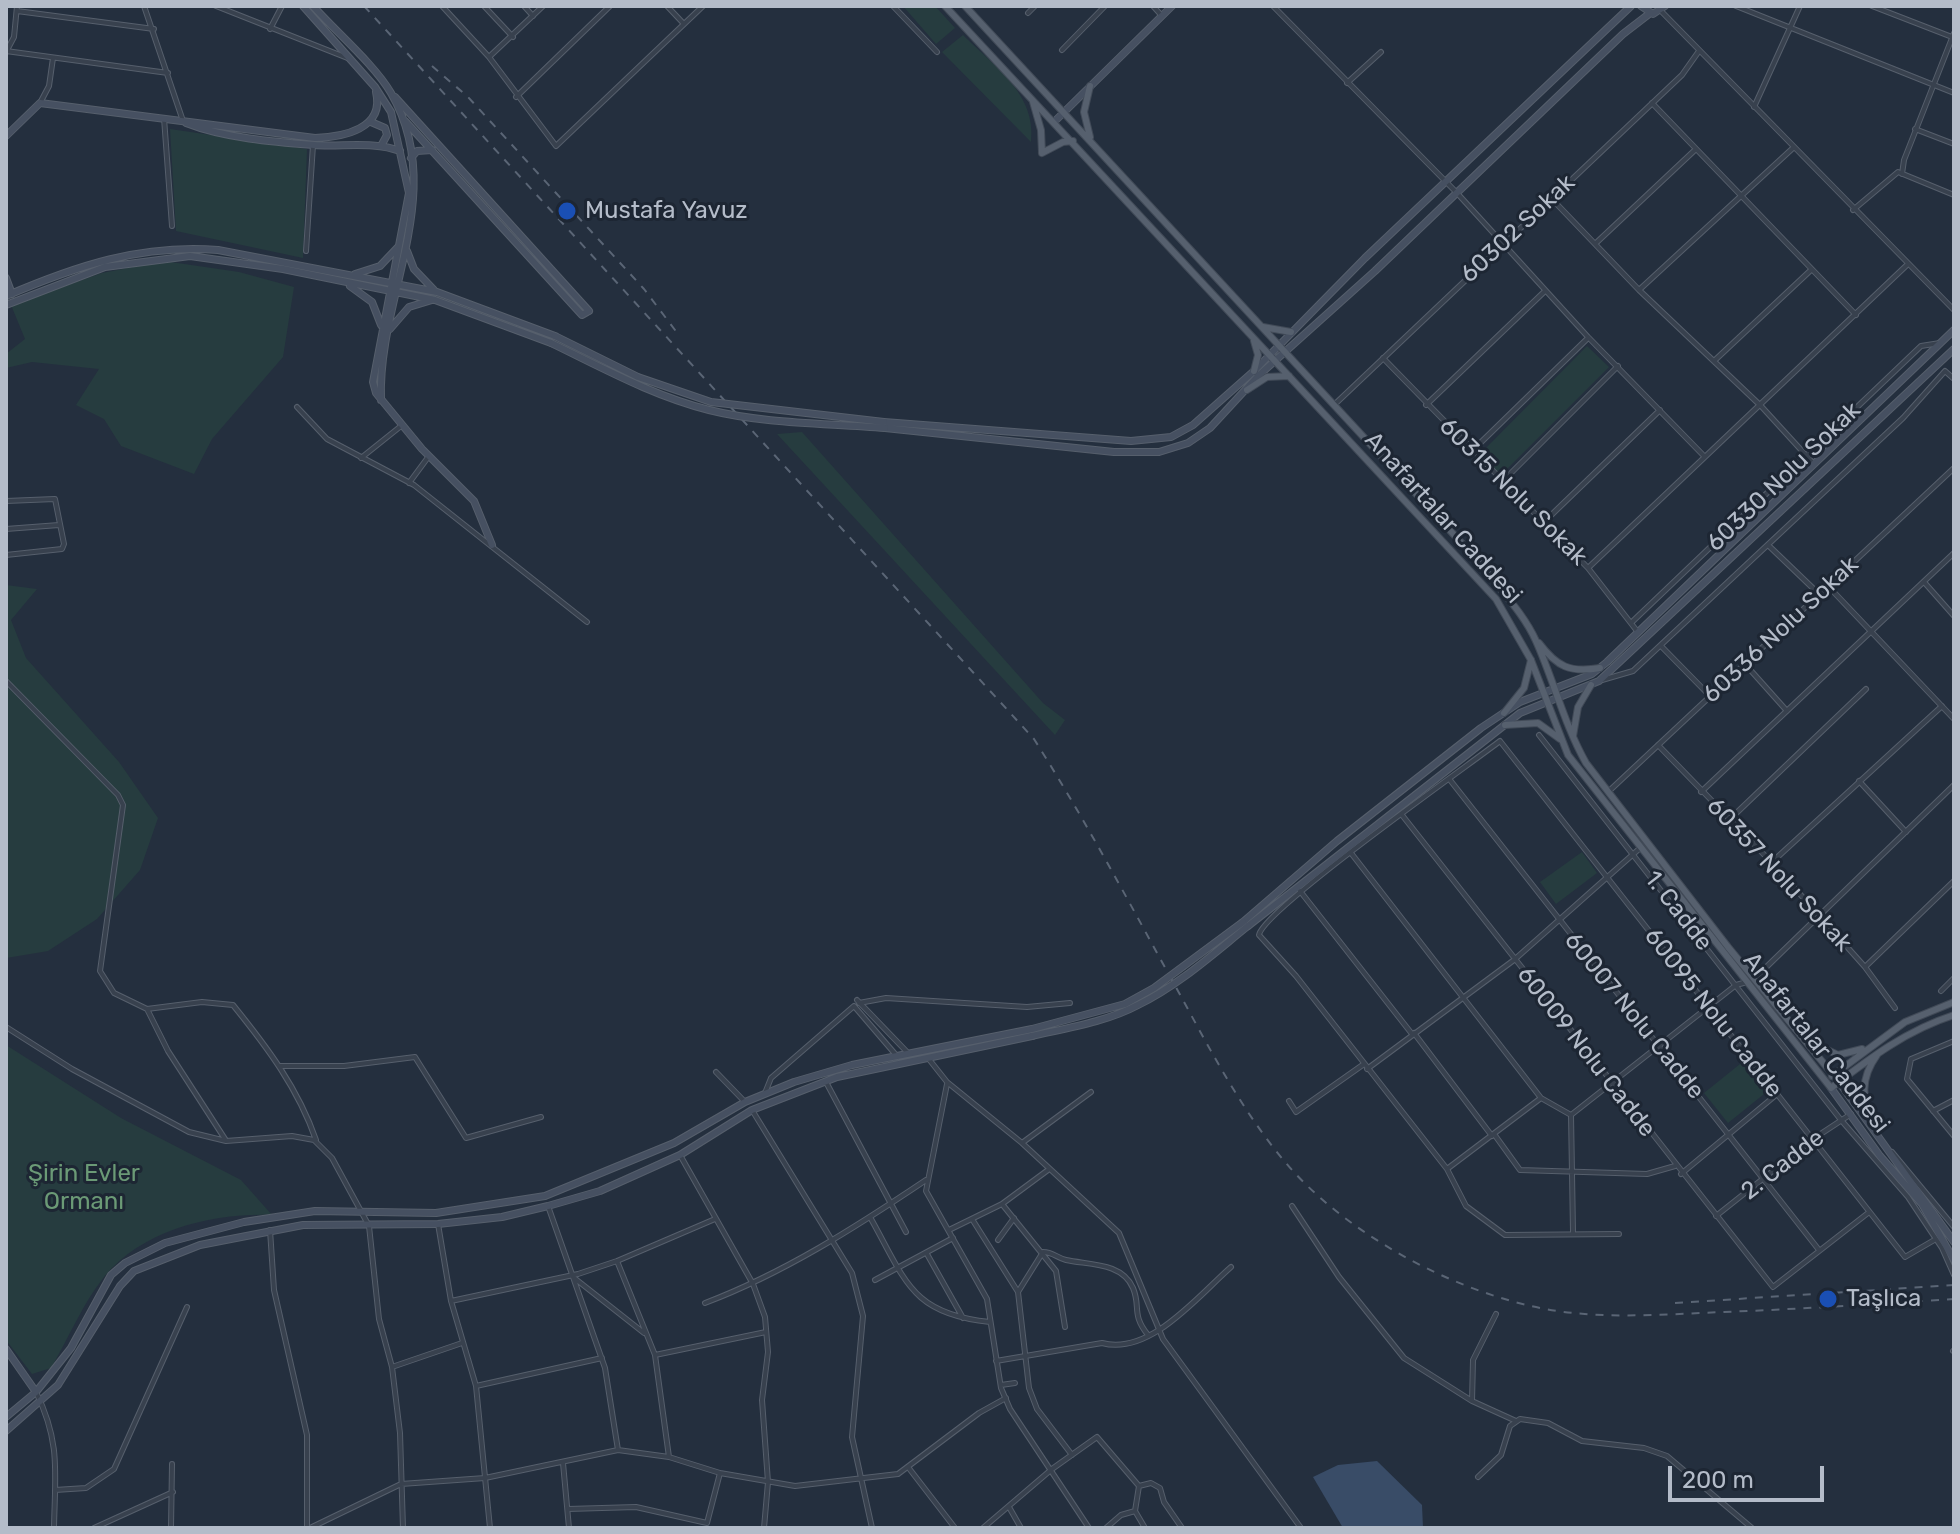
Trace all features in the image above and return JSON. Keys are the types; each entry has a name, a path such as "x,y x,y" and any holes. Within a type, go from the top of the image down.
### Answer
{"main road":[{"name":"Anafartalar Caddesi","path":"945,6 1496,599 1531,660 1568,755 1636,852 1747,982 1831,1088"},
{"name":"Anafartalar Caddesi","path":"965,6 1481,564 1523,617 1535,639 1573,740 1607,793 1839,1082"},
{"path":"1090,86 1084,112 1091,141"},
{"path":"1033,100 1041,130 1042,153 1063,142 1073,141"},
{"path":"1262,327 1291,332"},
{"path":"1251,334 1258,355 1254,371"},
{"path":"1247,390 1267,377 1289,376"},
{"path":"1535,639 1553,661 1566,669 1600,668"},
{"path":"1504,713 1524,688 1531,660"},
{"path":"1573,740 1578,707 1591,685"},
{"path":"1505,725 1538,723 1560,739"},
{"path":"1826,1081 1905,1022 1954,1002"},
{"path":"1831,1088 1881,1050 1930,1022 1954,1015"},
{"path":"1797,1031 1819,1049 1838,1055 1855,1053 1876,1042"},
{"path":"1872,1126 1863,1085 1866,1070 1881,1050"}],"street":[{"path":"146,6 183,121 198,128 313,145 381,146 400,151"},
{"path":"216,6 352,59"},
{"path":"270,29 282,6"},
{"path":"303,6 582,315 589,311 313,6"},
{"path":"442,6 489,57 516,97 556,146 703,6"},
{"path":"484,6 513,37"},
{"path":"524,6 533,16"},
{"path":"489,57 543,6"},
{"path":"516,97 610,6"},
{"path":"667,6 684,24"},
{"path":"893,6 937,52"},
{"path":"1028,13 1035,6"},
{"path":"1062,50 1105,6"},
{"path":"1153,6 1162,16"},
{"path":"1054,122 1172,6"},
{"path":"9,299 103,259 158,249 218,250 395,283 553,339 638,377 711,402 1114,452 1159,452 1188,443 1210,428 1247,390 1291,332 1631,6"},
{"path":"1641,6 1649,14"},
{"path":"1736,6 1954,93"},
{"path":"1754,107 1800,6"},
{"path":"1872,6 1952,39 1915,129 1902,174"},
{"path":"1276,7 1457,193 1588,337 1704,456"},
{"path":"154,29 17,8 14,37 6,51 168,73"},
{"path":"885,425 1158,440 1193,425 1254,371 1285,352 1623,34 1649,14 1663,9 1699,51 1954,310"},
{"name":"60302 Sokak","path":"1334,405 1682,75 1699,51"},
{"path":"1347,83 1381,52"},
{"path":"6,136 40,103 49,86 53,58"},
{"path":"40,103 203,121 315,138 334,137 371,122 377,111 375,87"},
{"path":"390,91 403,120 416,193 385,331 381,404 474,501 492,545"},
{"path":"384,98 391,112 409,193 403,245 414,269 436,296"},
{"path":"1652,103 1856,315"},
{"path":"164,118 172,226"},
{"path":"371,122 385,128 386,140 381,146"},
{"path":"1915,129 1954,144"},
{"path":"306,251 313,145"},
{"path":"1639,290 1793,148"},
{"path":"1595,244 1696,149"},
{"path":"411,158 417,151 433,150"},
{"path":"1853,210 1898,172 1954,195"},
{"path":"1551,198 1639,290 1761,406 1813,463"},
{"path":"351,274 380,266 403,245"},
{"path":"9,299 105,267 158,257 217,258 394,292 436,296"},
{"path":"1588,568 1908,264"},
{"path":"1714,361 1812,269"},
{"path":"6,278 9,299"},
{"path":"339,280 361,291 372,302 385,331"},
{"path":"1426,405 1545,291"},
{"path":"385,331 409,307 436,296"},
{"path":"1245,924 1352,829 1504,713 1600,668 1954,330"},
{"path":"1472,451 1588,337"},
{"name":"60330 Nolu Sokak","path":"1633,621 1921,346 1941,342"},
{"path":"1599,681 1954,349"},
{"name":"60315 Nolu Sokak","path":"1383,358 1588,568 1633,621 1637,631"},
{"path":"1502,482 1618,366"},
{"path":"1619,1234 1505,1235 1466,1206 1447,1169 1296,976 1259,935 1262,925 1298,889 1520,713 1599,681 1633,671 1903,418 1945,371 1954,379"},
{"path":"297,407 327,439 409,483 587,622"},
{"path":"1543,523 1660,410"},
{"path":"361,458 401,426"},
{"path":"409,483 429,456"},
{"name":"60336 Nolu Sokak","path":"1607,793 1954,468"},
{"path":"6,501 55,499 63,549 6,555"},
{"path":"6,529 60,525"},
{"path":"1768,545 1819,594"},
{"path":"1701,792 1954,553"},
{"path":"1924,582 1954,616"},
{"path":"1828,586 1954,719"},
{"path":"1949,610 1954,606"},
{"path":"1661,646 1710,696"},
{"path":"1745,664 1787,711"},
{"path":"6,681 106,781 123,805 100,971 114,993 147,1009 202,1002 233,1005 280,1066 306,1111 317,1142 341,1170 369,1226 379,1319 392,1367 403,1528"},
{"path":"1728,821 1866,689"},
{"path":"1771,863 1942,706"},
{"name":"1. Cadde","path":"1539,735 1636,852 1841,1120 1908,1197 1936,1239 1954,1275"},
{"name":"60095 Nolu Cadde","path":"1450,780 1500,741 1905,1257 1936,1239"},
{"name":"60357 Nolu Sokak","path":"1658,745 1865,967 1895,1008"},
{"path":"6,1431 74,1365 120,1286 134,1271 200,1245 270,1230 303,1225 438,1224 502,1217 548,1206 600,1191 680,1155 752,1110 826,1082 1032,1032 1125,1004 1154,988 1351,853 1450,780"},
{"name":"60007 Nolu Cadde","path":"1450,780 1820,1250"},
{"path":"1859,781 1906,833"},
{"path":"1755,978 1954,785"},
{"name":"60009 Nolu Cadde","path":"1402,815 1681,1174 1773,1287 1820,1250"},
{"path":"1289,1101 1296,1112 1413,1034 1514,960 1636,852"},
{"path":"1351,853 1541,1098 1571,1115"},
{"path":"1865,967 1954,881"},
{"path":"1298,889 1520,1170 1572,1175 1653,1174 1675,1166"},
{"path":"1941,991 1954,978"},
{"path":"1571,1115 1661,1048 1736,985 1747,982"},
{"path":"909,1054 858,1001 886,998 1027,1007 1070,1003"},
{"path":"765,1093 771,1078 854,1006 897,1057"},
{"path":"147,1009 168,1051 226,1141"},
{"path":"6,1027 72,1069 189,1132 226,1141 292,1136 317,1142"},
{"path":"6,1417 36,1392 71,1348 111,1275 137,1257 191,1235 244,1222 315,1211 436,1213 545,1196 674,1143 765,1093 852,1065 1032,1032"},
{"path":"1954,1041 1911,1059 1907,1079 1954,1136"},
{"path":"280,1066 344,1066 415,1057 466,1138 541,1117"},
{"path":"928,1058 947,1082 1022,1143 1119,1233 1163,1339 1301,1528"},
{"path":"716,1072 745,1102"},
{"path":"826,1082 906,1232"},
{"path":"947,1082 941,1127 926,1180 926,1191 987,1299 996,1361 1006,1398 1089,1528"},
{"name":"Anafartalar Caddesi","path":"1839,1082 1954,1242"},
{"name":"Anafartalar Caddesi","path":"1831,1088 1880,1156 1922,1204 1954,1260"},
{"path":"1022,1143 1091,1092"},
{"path":"1681,1174 1776,1095"},
{"path":"1447,1169 1541,1098"},
{"path":"1933,1111 1954,1100"},
{"path":"752,1110 852,1273 863,1316 852,1437 872,1528"},
{"name":"2. Cadde","path":"1716,1216 1765,1181 1813,1139 1851,1114"},
{"path":"1571,1115 1573,1233"},
{"path":"1890,1150 1953,1224"},
{"path":"680,1155 753,1284 767,1332 762,1400 768,1482 764,1528"},
{"path":"949,1230 1002,1204 1048,1170"},
{"path":"705,1303 753,1284 870,1217 926,1180"},
{"path":"1002,1204 1056,1271 1065,1327"},
{"path":"548,1206 602,1358 618,1450"},
{"path":"1292,1206 1339,1277 1404,1358 1472,1401 1516,1421"},
{"path":"1820,1250 1869,1212"},
{"path":"870,1217 923,1303 963,1319 990,1322"},
{"path":"998,1240 1014,1218"},
{"path":"451,1301 571,1275 617,1261 715,1219"},
{"path":"972,1219 1018,1292 1028,1356 1029,1388 1037,1409 1072,1455"},
{"path":"438,1224 451,1301 476,1386 490,1528"},
{"path":"270,1230 274,1290 307,1435 308,1528 401,1484 485,1478 618,1450 669,1457 720,1473 795,1486 898,1474 979,1413 1006,1398"},
{"path":"875,1280 953,1238"},
{"path":"1043,1252 1071,1262 1083,1260 1124,1276 1135,1293 1135,1312 1148,1335"},
{"path":"1018,1292 1043,1252"},
{"path":"927,1254 963,1319"},
{"path":"617,1261 655,1355 669,1457"},
{"path":"996,1361 1102,1343 1117,1347 1148,1335 1160,1330 1231,1267"},
{"path":"571,1275 647,1335"},
{"path":"55,1490 86,1488 114,1469 187,1307"},
{"path":"1472,1401 1473,1360 1496,1314"},
{"path":"655,1355 767,1332"},
{"path":"392,1367 462,1343"},
{"path":"6,1349 36,1392 51,1424 54,1528"},
{"path":"476,1386 602,1358"},
{"path":"1001,1385 1015,1383"},
{"path":"1478,1477 1501,1455 1510,1426 1516,1421 1548,1423 1582,1441 1644,1448 1667,1456 1752,1528"},
{"path":"983,1528 1052,1469 1097,1437 1139,1486 1135,1511 1145,1528"},
{"path":"563,1463 569,1528"},
{"path":"171,1528 172,1464"},
{"path":"908,1467 955,1528"},
{"path":"568,1509 636,1507 706,1525 720,1473"},
{"path":"1139,1486 1151,1483 1160,1488 1164,1502 1182,1528"},
{"path":"94,1528 173,1492"},
{"path":"1009,1507 1021,1528"},
{"path":"1106,1528 1121,1515 1135,1511"}],"green space":[{"path":"903,6 935,6 955,28 936,44"},
{"path":"963,35 1000,70 1020,95 1031,125 1031,142 942,52"},
{"path":"170,129 307,149 303,258 176,231"},
{"path":"164,261 239,272 294,287 283,357 212,439 194,474 121,446 104,419 76,405 99,369 32,362 6,368 6,354 25,339 11,305 102,273"},
{"path":"1587,346 1609,367 1500,476 1479,455"},
{"path":"802,432 1043,703 1065,720 1055,735 777,434"},
{"path":"6,585 37,589 11,620 26,658 119,762 158,818 140,870 97,919 48,951 6,958"},
{"path":"1582,852 1597,873 1556,904 1540,882"},
{"name":"Şirin Evler Ormanı","path":"6,1045 121,1118 241,1180 272,1215 204,1221 181,1227 139,1247 120,1260 96,1287 51,1368 32,1374 6,1340"},
{"path":"1745,1060 1769,1090 1728,1123 1704,1093"}],"water":[{"path":"1377,1461 1422,1505 1423,1528 1343,1528 1313,1477 1338,1465"}],"railway":[{"path":"364,6 1034,739 1090,832 1230,1084 1275,1150 1319,1197 1384,1245 1420,1265 1458,1283 1535,1307 1573,1313 1648,1315 1954,1299"},
{"path":"432,66 468,97 644,289 678,334"},
{"path":"1675,1303 1954,1285"}],"place":[{"name":"Mustafa Yavuz","path":"567,211"},
{"name":"Taşlıca","path":"1828,1299"}]}
